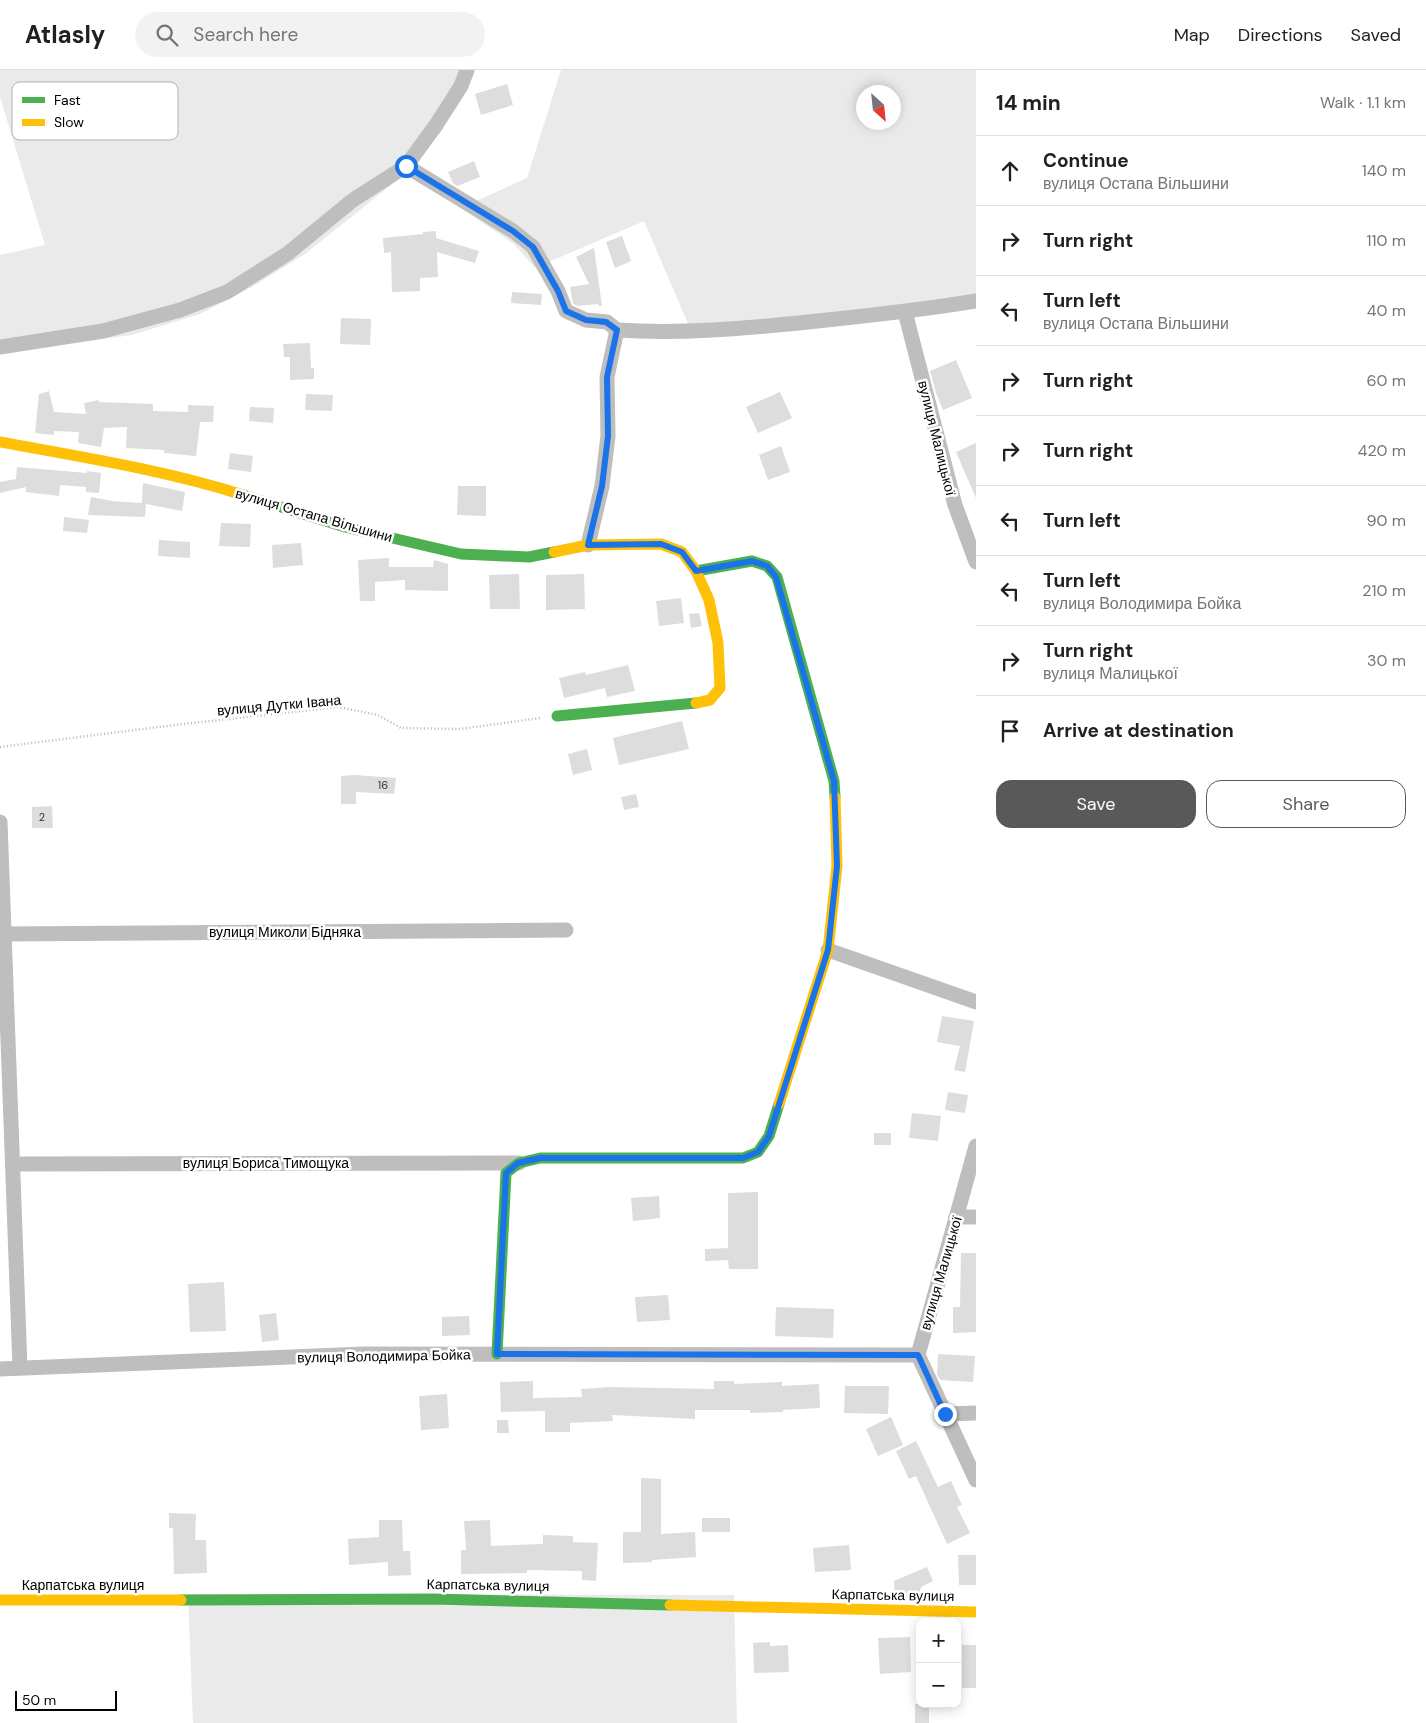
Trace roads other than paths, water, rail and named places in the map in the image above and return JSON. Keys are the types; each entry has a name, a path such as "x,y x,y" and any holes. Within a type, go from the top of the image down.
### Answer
{"street":[{"path":"0,347 102,331 180,310 227,292 287,254 353,200 406,166 436,126 461,86 467,70"},
{"path":"406,166 513,231 533,247 558,291 566,311 586,320 606,322 617,330 656,333 736,329 905,312 976,302"},
{"name":"вулиця Малицької","path":"905,312 955,505 976,562"},
{"path":"588,545 602,486 608,436 607,377 617,330"},
{"name":"вулиця Остапа Вільшини","path":"0,442 94,459 211,485 344,527 461,554 529,557 588,545 661,544 682,552 696,571"},
{"path":"497,1354 506,1173 518,1163 540,1158 743,1158 758,1152 769,1136 828,950 837,866 834,781 776,577 767,566 752,561 696,571 709,600 718,643 720,688 710,700 697,703 557,716"},
{"path":"0,822 20,1368"},
{"name":"вулиця Миколи Бідняка","path":"4,934 566,930"},
{"path":"828,950 976,1002"},
{"name":"вулиця Малицької","path":"918,1355 976,1146"},
{"name":"вулиця Бориса Тимощука","path":"13,1164 518,1163"},
{"path":"956,1217 976,1217"},
{"name":"вулиця Володимира Бойка","path":"0,1369 364,1354 918,1355"},
{"path":"918,1355 976,1480"},
{"path":"945,1414 976,1414"},
{"name":"Карпатська вулиця","path":"0,1600 432,1599 976,1612"}]}
